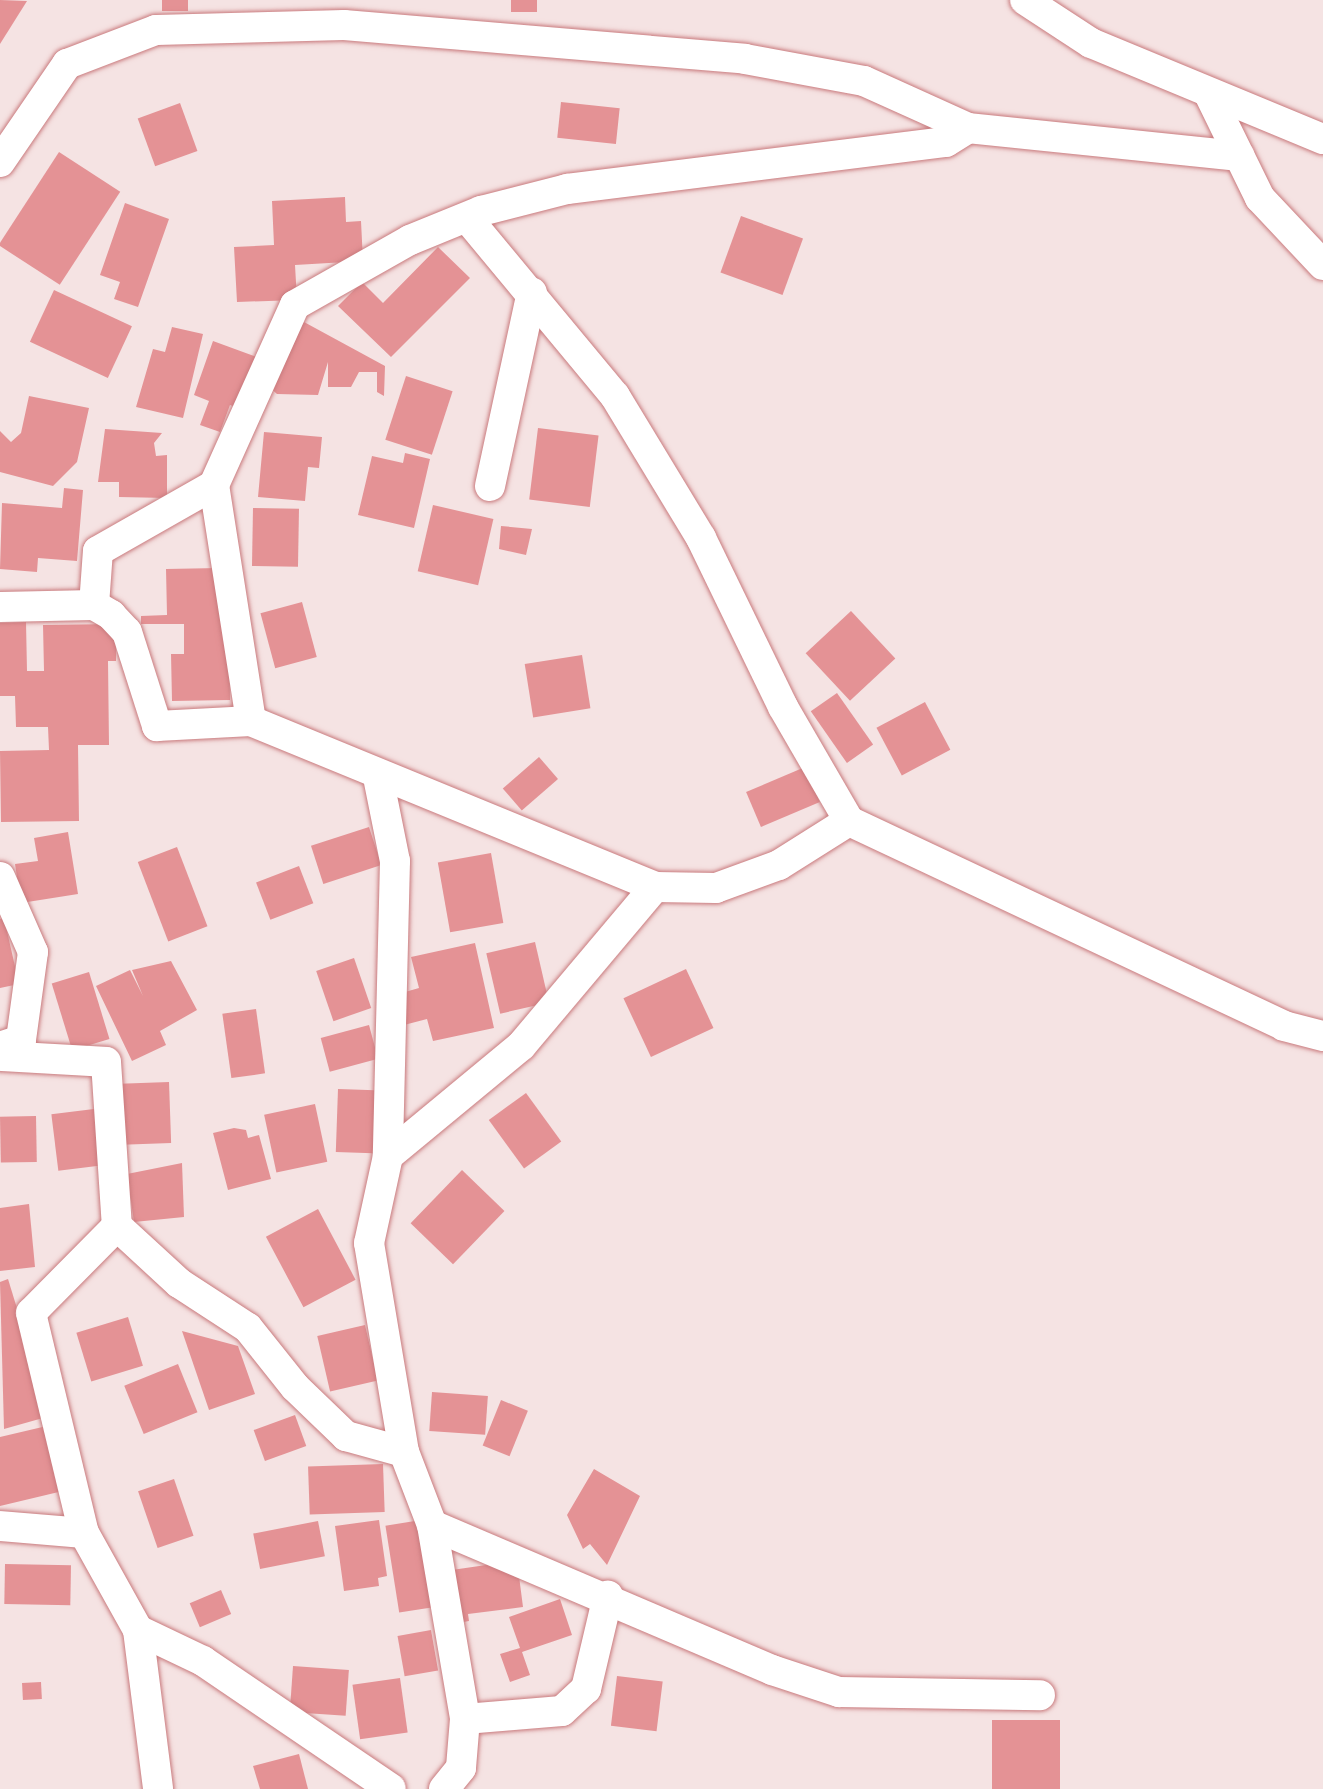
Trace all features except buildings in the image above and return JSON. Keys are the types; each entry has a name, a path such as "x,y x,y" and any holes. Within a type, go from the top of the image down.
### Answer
{"street":[{"path":"1025,0 1091,43 1323,139"},
{"path":"0,162 67,64 156,30 344,25 745,60 864,81 968,128 1240,156"},
{"path":"1209,94 1260,198 1323,265"},
{"path":"251,721 214,485 295,305 410,240 567,189 946,142 968,128"},
{"path":"468,219 615,396 701,538 783,706 849,821 1284,1026 1323,1036"},
{"path":"490,486 531,292"},
{"path":"94,605 98,551 214,485"},
{"path":"0,607 94,605 127,632 157,726 251,721 378,776 655,887 716,888 779,865 849,821"},
{"path":"378,776 395,861 388,1156 369,1243 404,1452 432,1525 465,1719 461,1768 444,1789"},
{"path":"0,877 33,952 21,1040 0,1047"},
{"path":"388,1156 521,1046 655,887"},
{"path":"0,1056 106,1062 117,1226 179,1283 248,1328 295,1387 346,1436 404,1452"},
{"path":"117,1226 31,1313 84,1534 138,1630 158,1789"},
{"path":"432,1525 608,1596 772,1670 839,1692 1040,1695"},
{"path":"0,1527 84,1534"},
{"path":"465,1719 562,1711 586,1689 608,1596"},
{"path":"138,1630 203,1661 391,1789"}]}
